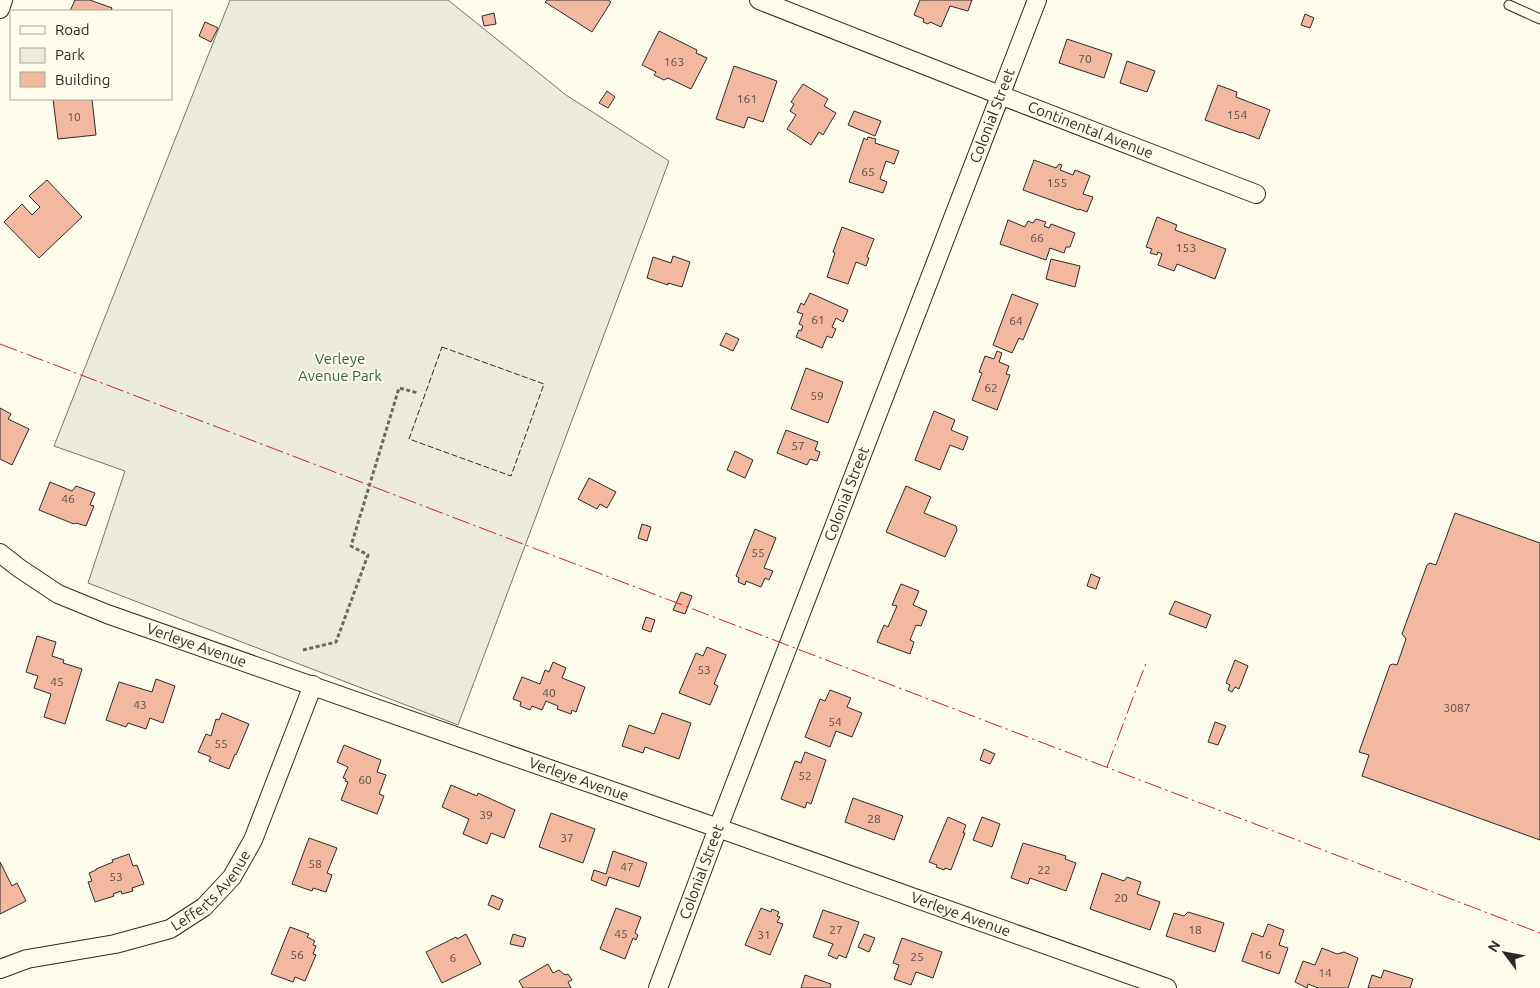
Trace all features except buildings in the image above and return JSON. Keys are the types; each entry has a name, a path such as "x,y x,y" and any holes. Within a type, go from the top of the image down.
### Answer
{"street":[{"path":"0,8 3,0"},
{"name":"Continental Avenue","path":"759,0 1256,194"},
{"name":"Colonial Street","path":"658,988 1037,0"},
{"name":"Verleye Avenue","path":"0,553 58,594 107,614 1167,988"},
{"name":"Lefferts Avenue","path":"0,970 27,959 115,944 170,929 204,907 232,877 253,840 313,686"}],"lane":[{"path":"1509,5 1540,19"}],"path":[{"path":"302,650 336,642 368,555 351,546 399,388 418,393"}],"green space":[{"name":"Verleye Avenue Park","path":"230,0 448,0 566,95 669,161 458,725 88,583 125,471 54,446"}],"fence":[{"path":"442,347 544,384 511,476 409,439 442,347"}],"power":[{"path":"0,344 1540,933"},
{"path":"1107,767 1146,663"}]}
